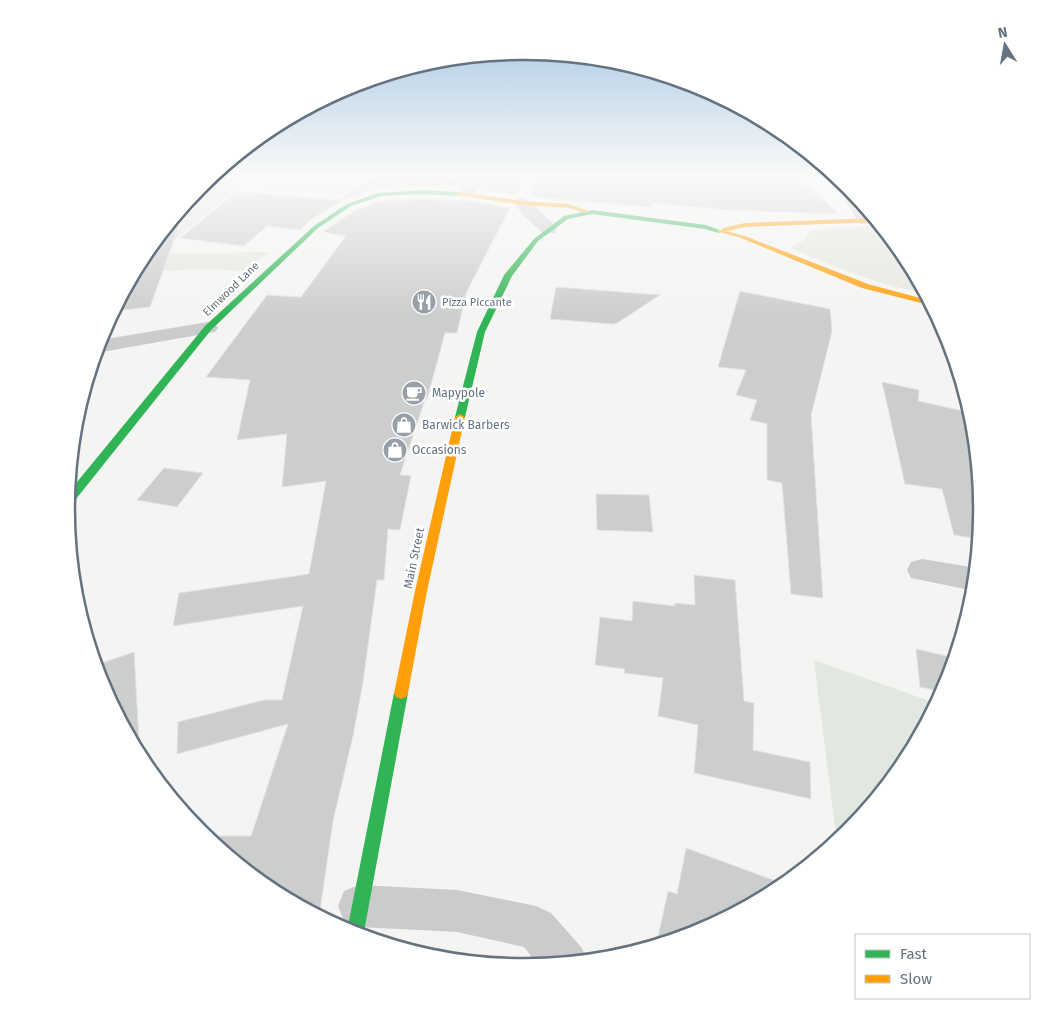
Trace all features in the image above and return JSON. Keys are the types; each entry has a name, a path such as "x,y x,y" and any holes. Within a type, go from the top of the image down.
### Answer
{"street":[{"name":"Elmwood Lane","path":"76,492 208,328 322,223"},
{"path":"541,223 549,229"},
{"name":"Main Street","path":"357,920 422,584 450,456 481,332 508,275 536,240 558,223"},
{"path":"672,223 721,230 865,286 923,302"},
{"path":"721,230 731,226 807,223"},
{"path":"107,346 208,328"},
{"path":"922,570 969,578"},
{"path":"357,920 457,911 536,928 560,957"}],"shaded area":[{"path":"179,223 196,223 156,254 269,252 245,271 204,269 144,272 168,236"},
{"path":"873,226 899,260 917,291 874,280 790,248 803,241 811,230"},
{"path":"814,660 931,702 899,759 882,783 836,834"}],"building":[{"path":"199,223 307,223 300,230 267,226 244,246 180,238"},
{"path":"337,223 502,223 466,293 457,333 445,333 427,399 425,399 400,475 411,476 400,530 388,529 384,580 377,580 363,682 353,736 333,821 320,910 300,899 251,866 217,836 251,836 288,724 177,754 178,722 264,700 282,700 303,606 173,626 179,593 309,574 326,481 282,487 287,434 237,440 250,380 206,377 267,295 301,297 346,236 323,232"},
{"path":"177,225 179,226 150,307 123,310 151,260"},
{"path":"556,287 660,295 617,323 612,324 550,319"},
{"path":"740,291 830,309 832,331 811,415 823,598 791,594 782,483 767,480 767,424 750,420 757,400 736,395 746,370 718,367"},
{"path":"882,382 919,390 918,401 963,411 974,480 974,538 954,535 942,489 905,484"},
{"path":"164,468 203,473 177,507 137,500"},
{"path":"596,494 649,495 653,532 597,530"},
{"path":"694,575 735,580 744,701 754,703 753,750 810,762 811,799 694,773 698,725 658,716 663,678 624,673 625,669 595,665 600,617 632,621 633,601 675,606 675,603 695,605"},
{"path":"916,649 950,657 936,690 920,687"},
{"path":"134,652 139,739 122,708 102,663"},
{"path":"686,848 777,881 724,913 658,939 668,891 677,894"}],"traffic: fast":[{"path":"76,492 208,328 323,223"},
{"path":"460,417 481,332 508,275 536,240 559,223"},
{"path":"672,223 706,227 719,231"},
{"path":"356,926 401,693"}],"traffic: slow":[{"path":"725,229 745,225 810,223"},
{"path":"719,231 743,237 865,286 923,302"},
{"path":"401,693 421,591 460,417"}],"place":[{"name":"Pizza Piccante","path":"424,302"},
{"name":"Mapypole","path":"414,393"},
{"name":"Barwick Barbers","path":"404,425"},
{"name":"Occasions","path":"395,450"}]}
